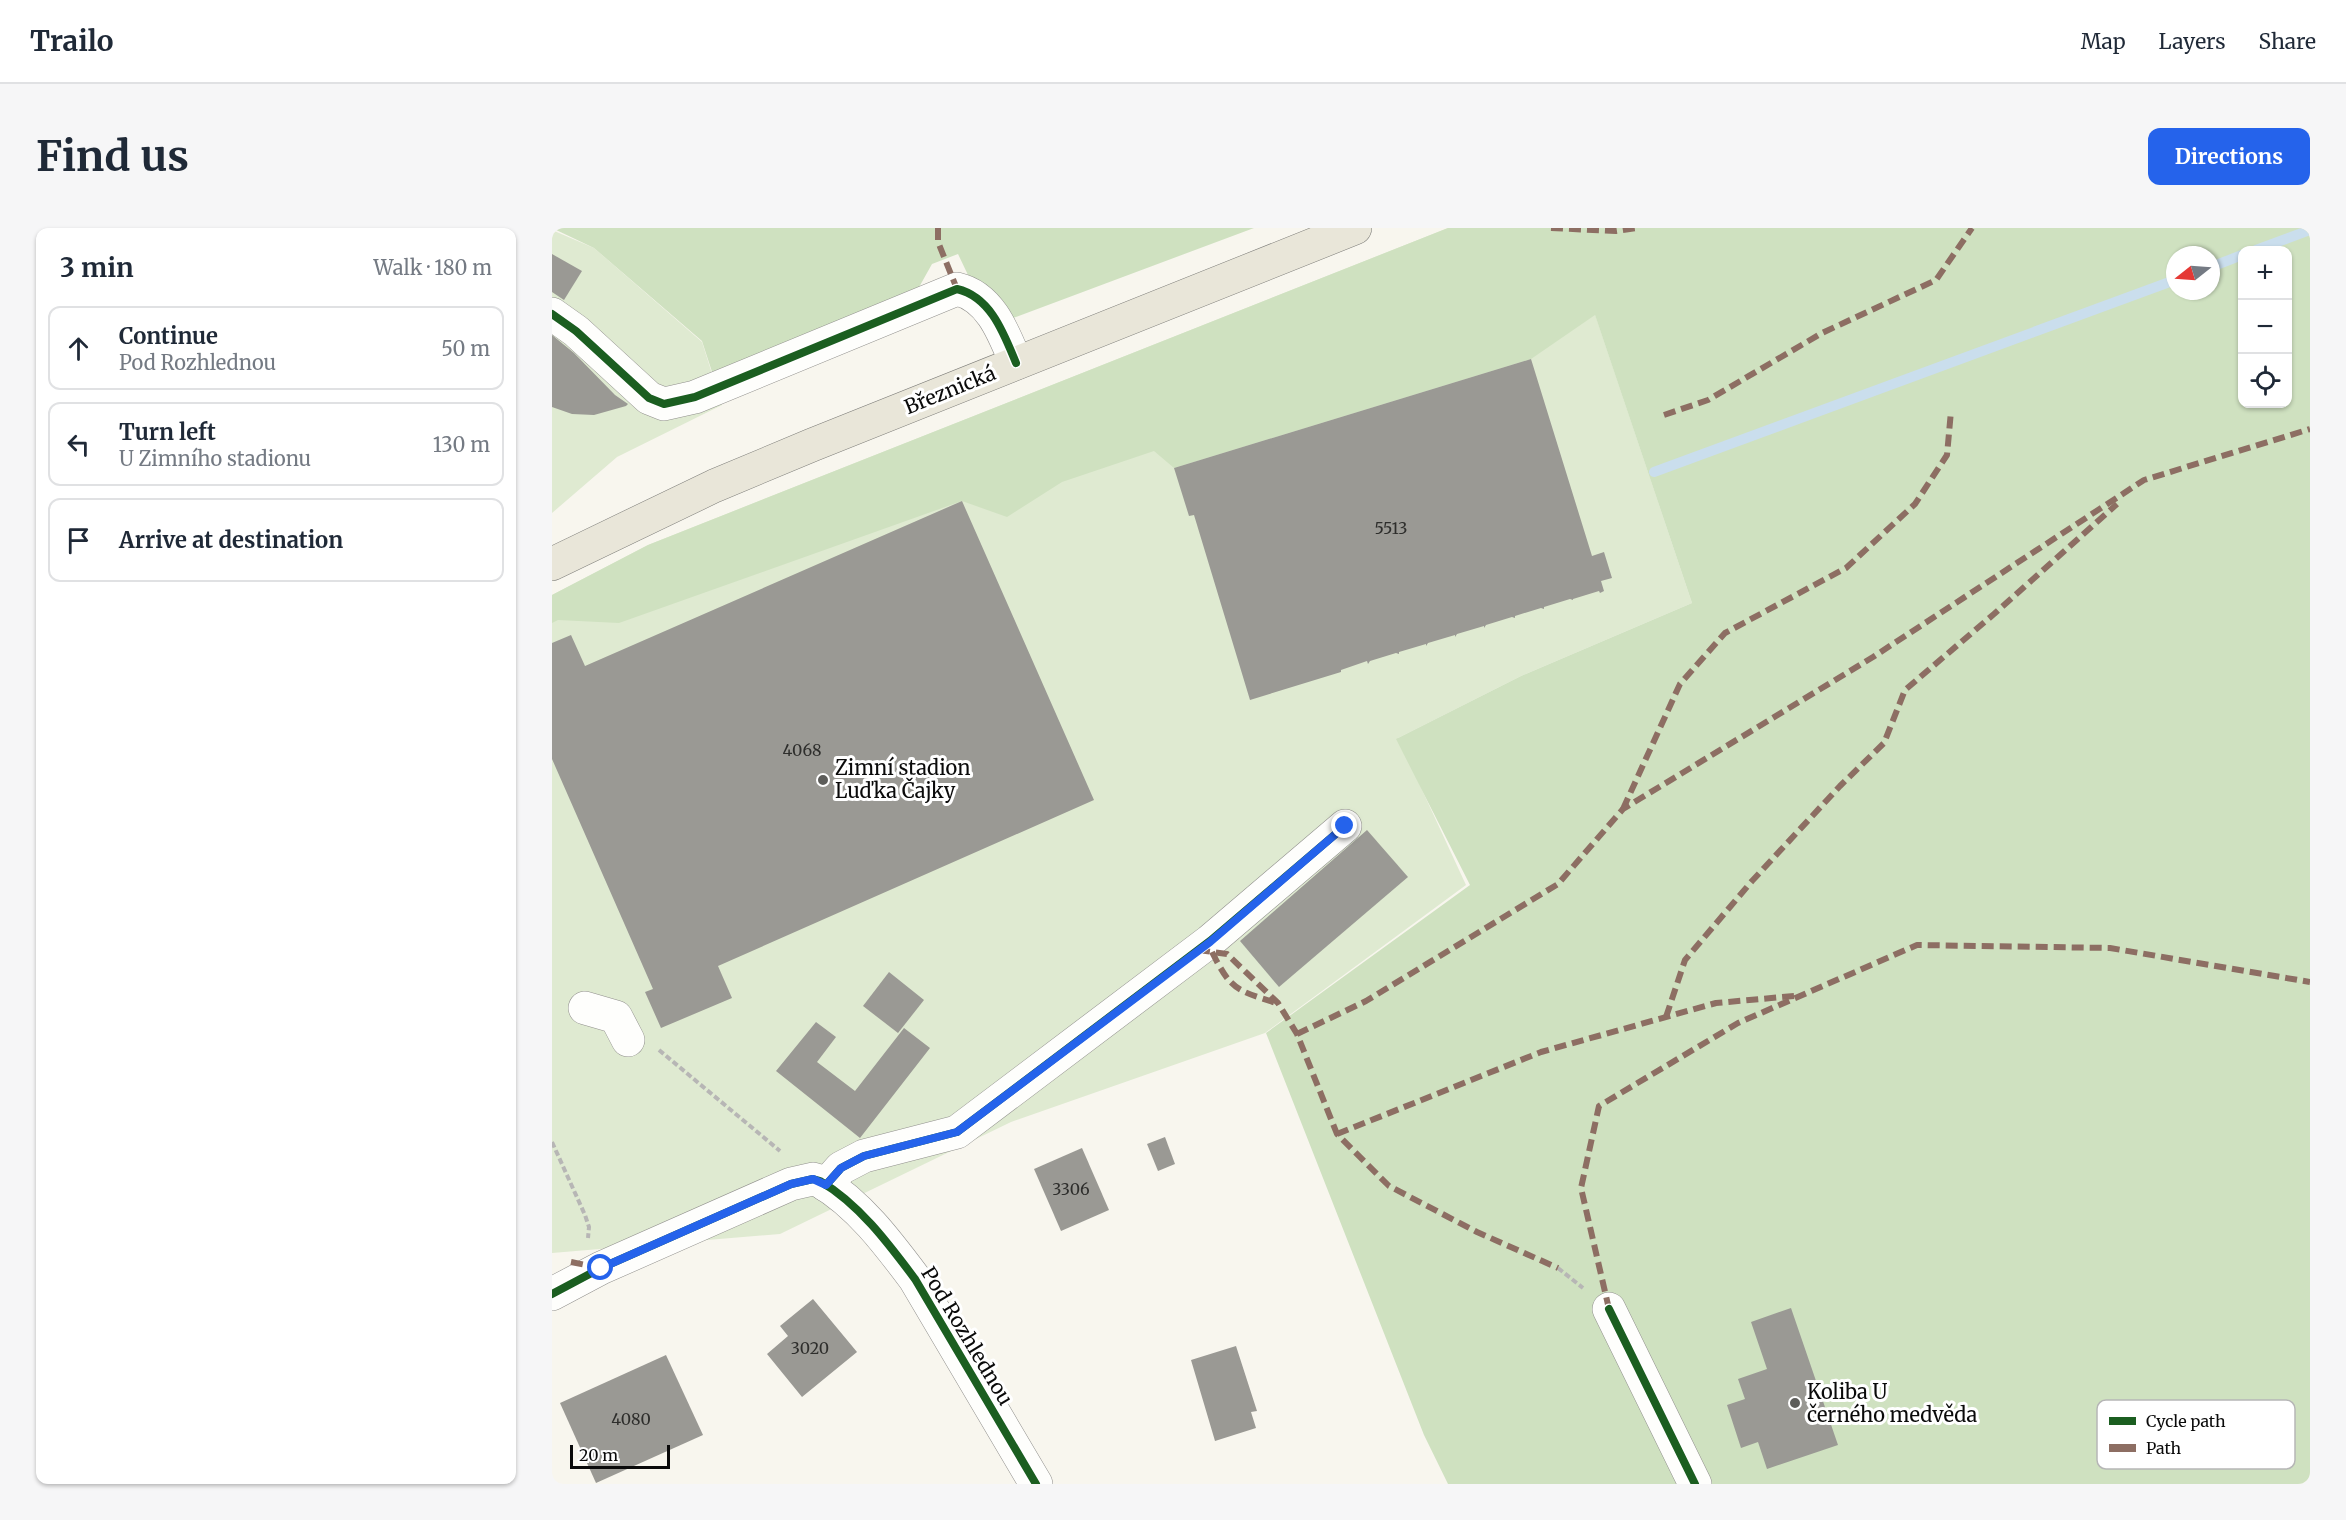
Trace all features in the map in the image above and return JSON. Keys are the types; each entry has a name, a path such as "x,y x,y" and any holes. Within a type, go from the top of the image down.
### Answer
{"main road":[{"name":"Březnická","path":"552,564 714,486 1355,228"}],"street":[{"path":"552,314 576,331 649,398 664,404 695,397 957,289 969,292 989,309 1006,338 1016,363"},
{"path":"552,1294 594,1255 791,1184 819,1182 864,1156 957,1132 1210,942 1345,826"},
{"path":"585,1008 616,1017 628,1040"},
{"name":"Pod Rozhlednou","path":"819,1182 860,1213 891,1247 915,1279 1036,1484"},
{"path":"1609,1309 1695,1484"}],"path":[{"path":"628,1040 641,1036 819,1182"},
{"path":"552,1142 585,1215 594,1255"}],"green space":[{"path":"552,228 1254,228 1013,318 968,275 958,254 932,264 918,289 714,378 702,341 594,248"},
{"path":"1448,228 1566,228 1692,603 1521,676 1398,738 1466,885 1265,1033 1011,1122 780,1234 552,1253 552,595 648,545"},
{"path":"1448,228 2310,228 2310,1484 1448,1484 1424,1435 1266,1033 1470,885 1396,739 1521,676 1692,603 1595,315 1531,359 1174,468 1154,451 1062,482 1007,517 962,501 619,623 558,620 552,623 552,595 648,545"},
{"path":"552,230 594,248 702,342 722,405 617,457 552,513"}],"building":[{"path":"552,254 582,271 564,300 552,292"},
{"path":"552,335 574,353 615,395 628,404 594,415 572,414 552,407"},
{"path":"1531,359 1592,556 1604,552 1612,578 1601,581 1604,591 1544,607 1544,609 1515,616 1515,618 1486,625 1484,628 1484,626 1457,634 1455,637 1455,635 1428,643 1426,646 1426,644 1370,661 1368,664 1367,661 1341,670 1341,672 1250,700 1194,515 1189,516 1174,468"},
{"name":"Zimní stadion Luďka Čajky","path":"962,501 1094,800 718,966 732,998 661,1028 645,992 653,989 552,759 552,643 571,635 585,666"},
{"path":"1367,830 1408,877 1279,987 1240,941"},
{"path":"889,972 924,1000 898,1033 863,1006"},
{"path":"816,1022 836,1037 817,1062 855,1091 904,1028 930,1048 860,1138 776,1071"},
{"path":"1165,1137 1175,1164 1158,1171 1147,1144"},
{"path":"1082,1148 1109,1210 1061,1231 1034,1169"},
{"path":"813,1299 857,1352 802,1397 767,1354 788,1336 780,1326"},
{"path":"1791,1308 1838,1445 1767,1469 1758,1442 1741,1448 1727,1405 1745,1399 1738,1379 1767,1369 1751,1322"},
{"path":"1236,1346 1257,1411 1251,1412 1256,1428 1215,1441 1191,1360"},
{"path":"666,1355 703,1435 596,1483 560,1403"}],"waterway":[{"path":"2267,246 2310,230"},
{"path":"2220,264 2238,257"},
{"path":"1654,472 2166,283"}],"marked path":[{"path":"938,228 938,242 957,289"},
{"path":"1551,228 1616,231 1636,228"},
{"path":"1664,415 1708,400 1822,333 1936,280 1972,228"},
{"path":"1623,809 1680,684 1725,633 1846,568 1915,504 1947,455 1951,411"},
{"path":"1297,1034 1366,1001 1558,884 1623,809 1873,657 2144,480 2310,429"},
{"path":"1666,1017 1685,960 1752,881 1840,786 1884,743 1905,690 2117,504"},
{"path":"1609,1309 1581,1188 1599,1106 1738,1023 1917,945 2110,948 2310,982"},
{"path":"1198,950 1227,954 1278,1003 1297,1034 1337,1134 1389,1186 1477,1232 1558,1268"},
{"path":"1212,952 1224,974 1236,987 1276,1003"},
{"path":"1337,1134 1541,1052 1716,1003 1794,996"},
{"path":"571,1262 601,1268"}],"cycle path":[{"path":"552,314 576,331 649,398 664,404 695,397 957,289 979,300 995,318 1016,363"},
{"path":"826,1185 841,1168 864,1156 957,1132 1210,941 1345,826"},
{"path":"552,1294 601,1268 791,1184 813,1179 820,1181 848,1201 860,1213 915,1279 1036,1484"},
{"path":"1609,1309 1695,1484"}],"place":[{"name":"Zimní stadion Luďka Čajky","path":"823,780"},
{"name":"Koliba U černého medvěda","path":"1795,1403"}],"route":[{"path":"601,1268 801,1180 813,1179 826,1185 841,1168 864,1156 957,1132 1210,942 1345,826"}]}
